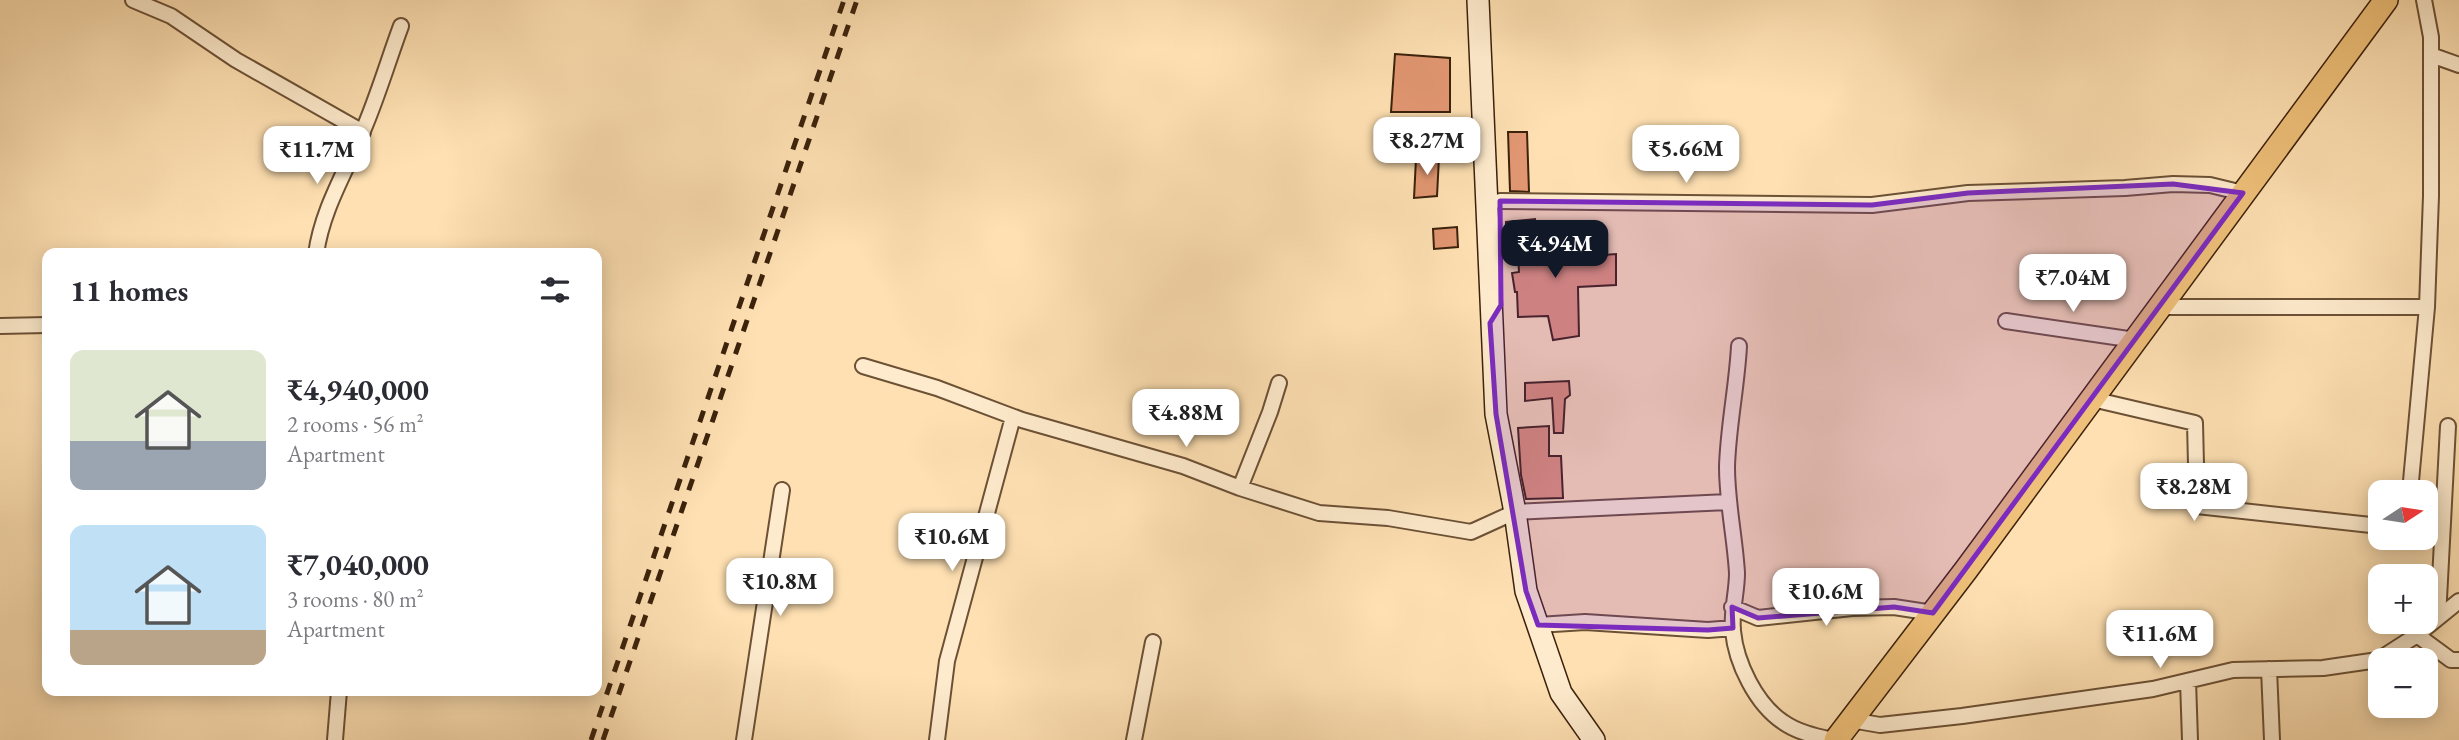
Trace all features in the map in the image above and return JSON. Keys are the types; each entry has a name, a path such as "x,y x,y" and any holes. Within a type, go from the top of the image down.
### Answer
{"main road":[{"path":"1464,0 1477,306 1490,323"},
{"path":"1478,0 1496,414 1515,512 1526,592 1561,693 1594,740"},
{"path":"1488,0 1500,201 1502,305 1490,323"},
{"path":"1834,740 1933,613 2386,0"}],"street":[{"path":"133,0 171,16 236,60 363,132"},
{"path":"2411,480 2427,307 2431,196 2431,37 2424,0"},
{"path":"317,248 319,233 335,188 363,132 401,26"},
{"path":"2431,55 2459,65"},
{"path":"1500,201 1872,205 1968,193 2173,184 2210,186 2243,193"},
{"path":"2159,307 2427,307"},
{"path":"2006,321 2135,340"},
{"path":"0,326 42,325"},
{"path":"1739,346 1727,465 1728,502 1737,575 1732,607 1733,628 1742,668 1762,702 1782,722 1809,735 1834,740"},
{"path":"863,366 937,388 1013,417 1183,466 1240,488 1319,513 1388,518 1471,533 1515,512 1728,502"},
{"path":"1240,488 1279,383"},
{"path":"2092,399 2194,423 2197,506 2368,525"},
{"path":"937,740 947,661 1013,417"},
{"path":"2438,618 2448,426"},
{"path":"744,740 782,490"},
{"path":"2438,618 2459,601"},
{"path":"1732,607 1758,618 1852,608 1894,607 1933,613"},
{"path":"1538,625 1585,622 1697,630 1733,628"},
{"path":"1851,720 1880,725 1948,718 2153,690 2233,670 2322,668 2378,660 2417,635 2451,660 2459,660"},
{"path":"1134,740 1153,642"},
{"path":"2269,669 2272,740"},
{"path":"2188,681 2190,740"},
{"path":"335,740 339,696"}],"highlighted area":[{"path":"2173,184 2243,193 1933,613 1894,607 1758,618 1732,607 1733,628 1708,630 1538,625 1526,591 1496,414 1490,323 1501,305 1500,201 1872,205 1968,193"}],"building":[{"path":"1395,54 1450,58 1450,112 1391,112"},
{"path":"1508,132 1527,132 1529,192 1510,191"},
{"path":"1439,157 1437,196 1414,198 1416,159"},
{"path":"1535,219 1535,256 1576,252 1576,257 1616,254 1616,285 1578,287 1579,336 1553,340 1548,316 1518,317 1517,292 1512,273 1519,272 1517,240 1506,241 1506,222"},
{"path":"1457,227 1458,247 1434,249 1433,229"},
{"path":"1569,381 1570,395 1565,399 1563,433 1554,433 1552,398 1525,401 1525,383"},
{"path":"1549,426 1549,456 1561,456 1563,498 1526,499 1521,475 1518,428"}],"railway":[{"path":"591,740 844,0"},
{"path":"603,740 857,0"}]}
